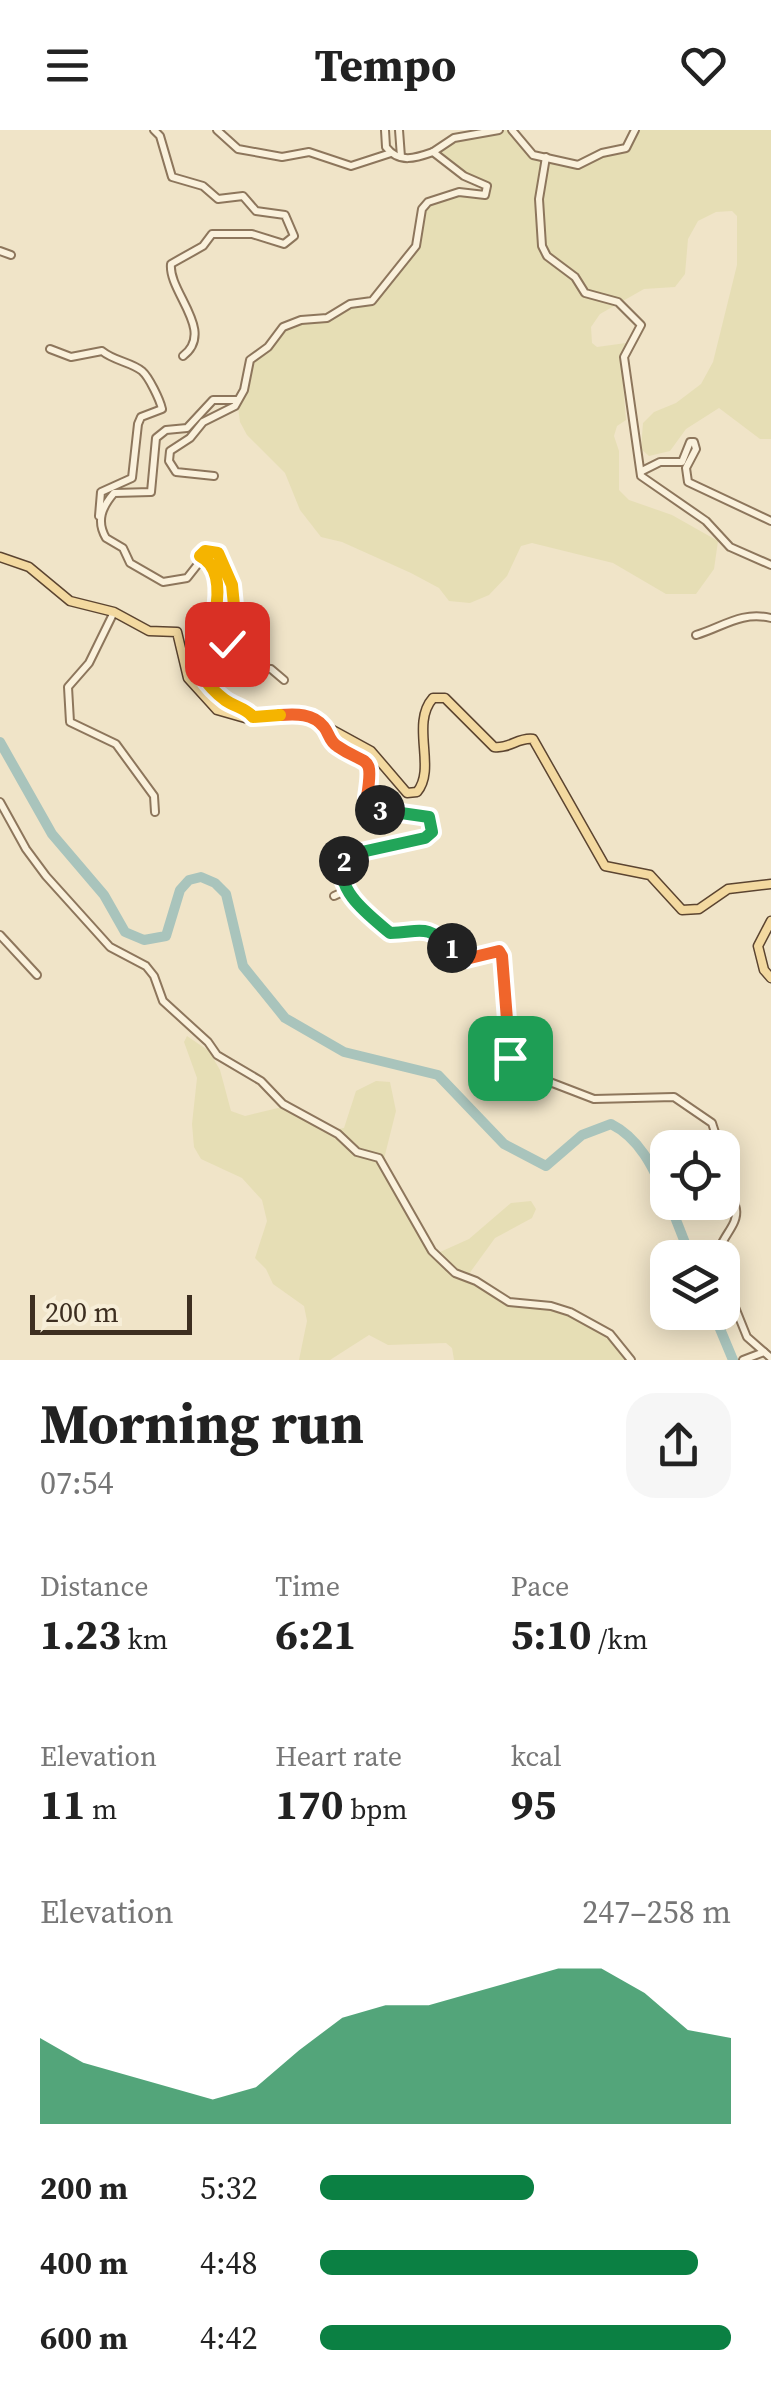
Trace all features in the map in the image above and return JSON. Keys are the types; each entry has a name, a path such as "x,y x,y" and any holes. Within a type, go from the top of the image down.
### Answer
{"main road":[{"path":"0,557 28,567 70,601 114,612 149,631 177,632 186,674 226,715 298,714 371,751 403,791 417,792 424,782 426,707 433,698 444,698 488,744 508,747 527,738 538,743 597,857 611,868 650,875 682,910 699,908 728,889 771,884"},
{"path":"771,921 758,946 764,970 771,978"}],"street":[{"path":"154,130 166,151 172,177 203,186 218,199 243,196 256,211 286,215 294,236 284,244 252,234 212,234 203,246 171,264 174,283 191,314 193,342 183,356"},
{"path":"216,130 238,149 282,157 310,152 351,166 391,153 412,159 433,152 454,138 499,130"},
{"path":"385,130 391,153"},
{"path":"399,130 402,158"},
{"path":"512,130 533,155 578,165 602,153 626,148 635,130"},
{"path":"214,476 176,472 169,462 170,451 190,438 203,422 230,412 244,390 250,360 268,348 283,327 302,320 327,318 350,304 372,301 416,246 428,202 459,192 488,192 487,186 464,176 433,152"},
{"path":"546,157 538,199 542,246 547,256 575,277 586,293 618,302 641,325 624,357 641,472 652,486 706,520 730,547 771,565"},
{"path":"0,251 11,255"},
{"path":"50,348 71,357 102,352 142,371 161,402 162,409 142,417 138,424 132,478 101,492 100,522 106,538 123,548 130,563 163,582 187,578 205,551 218,553 232,585 236,626 227,636 229,648 245,667 271,669 284,680"},
{"path":"100,522 105,503 114,493 151,492 156,438 160,433 188,428 213,400 237,400"},
{"path":"641,472 660,462 682,462 690,442 694,442 696,449 686,468 688,482 771,521"},
{"path":"202,559 213,564 218,595 213,622 197,647 197,664 212,690 253,717"},
{"path":"114,612 89,663 68,687 70,722 116,744 154,796 155,812"},
{"path":"696,635 724,620 760,615 771,618"},
{"path":"324,727 339,748 354,752 366,762 372,782 367,797 372,806 384,812 429,817 434,824 425,838 347,858 340,874 347,890 390,933 428,930 466,959 499,951 506,1038 516,1069 594,1099 674,1096 712,1123 714,1130"},
{"path":"0,802 26,850 46,876 110,947 146,966 163,1001 217,1055 261,1081 283,1104 338,1134 357,1152 379,1158 432,1251 455,1273 476,1281 508,1302 570,1312 610,1334 631,1360"},
{"path":"334,896 347,890"},
{"path":"0,935 37,974"},
{"path":"740,1317 748,1336 771,1358"},
{"path":"744,1360 764,1352"}],"shaded area":[{"path":"512,130 533,155 578,165 602,153 626,148 635,130 771,130 771,439 760,439 719,408 686,429 670,451 649,456 641,449 643,423 701,384 713,362 737,265 737,216 732,211 716,212 698,221 688,239 685,274 675,287 644,289 600,314 591,327 592,343 597,347 626,343 621,359 626,420 617,426 614,436 619,451 619,490 629,500 672,515 718,541 714,569 696,594 666,594 613,563 532,543 521,546 507,576 489,595 470,603 449,601 439,588 411,573 342,542 321,537 300,510 285,473 247,435 240,422 237,400 250,360 268,347 283,327 301,320 327,318 350,304 372,301 416,246 422,209 428,202 459,192 485,195 487,186 464,176 433,152 454,138"},
{"path":"187,1036 209,1051 220,1070 231,1111 245,1116 289,1109 323,1132 344,1128 356,1091 376,1081 390,1082 396,1111 383,1163 432,1251 440,1252 469,1239 511,1203 531,1201 536,1209 532,1218 495,1238 466,1278 509,1302 551,1306 610,1334 631,1360 454,1360 452,1348 446,1343 388,1345 369,1335 330,1360 299,1360 307,1321 304,1306 273,1284 255,1258 267,1221 262,1200 242,1178 201,1159 194,1147 197,1078 184,1042"}],"waterway":[{"path":"0,742 52,834 104,895 125,932 144,940 166,936 180,890 189,880 201,877 215,883 226,894 243,966 285,1018 344,1052 438,1075 504,1144 546,1166 582,1135 611,1124 631,1138 650,1164"},
{"path":"676,1220 684,1240"},
{"path":"720,1330 733,1360"}],"route":[{"path":"227,644 227,636 236,626 232,585 218,553 205,551 200,556 213,564 218,595 213,622 197,647 197,664 204,679 230,704 249,711 253,717 298,714 314,720 339,748 354,752 366,762 372,782 367,797 372,806 404,816 429,817 434,824 425,838 347,858 342,862 341,880 370,916 390,933 416,928 434,932 466,959 499,951 510,1058"}]}
